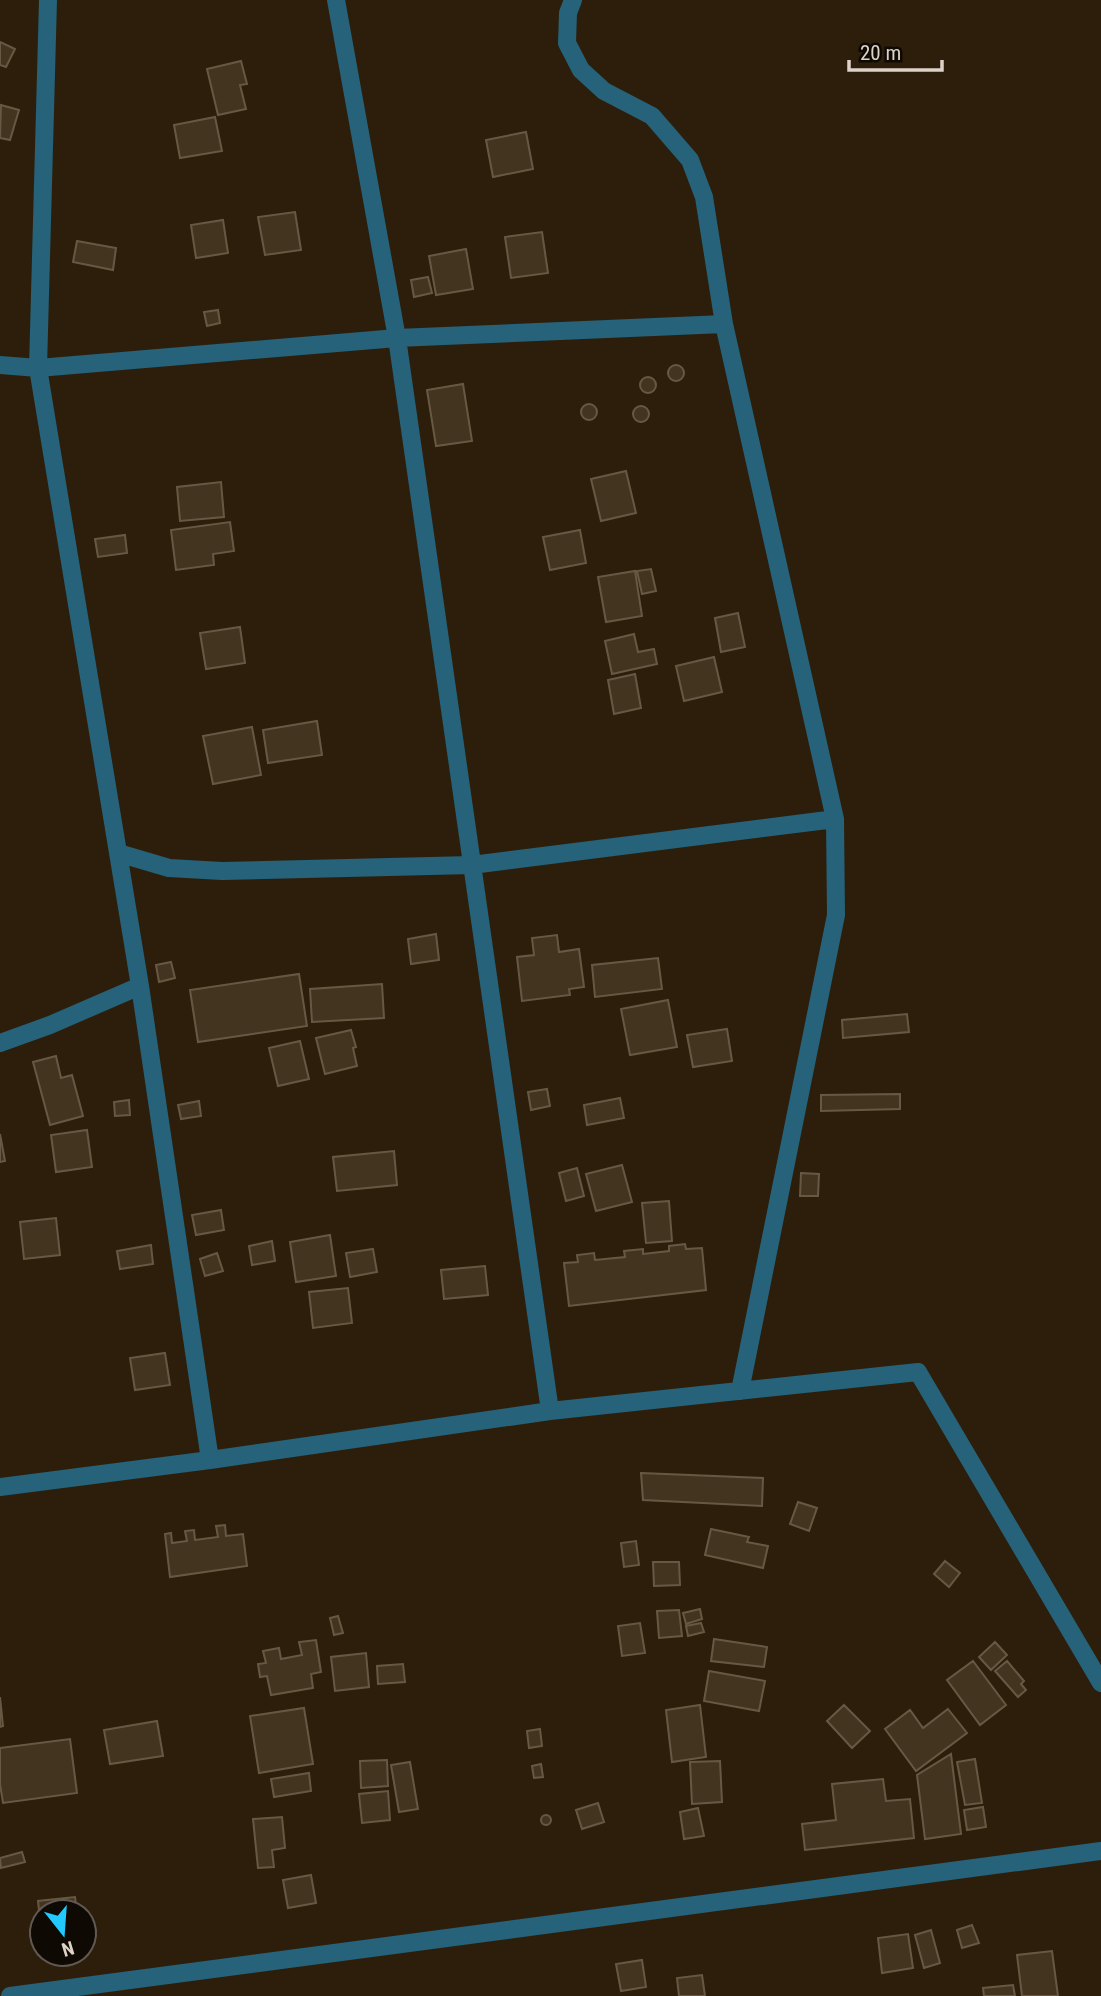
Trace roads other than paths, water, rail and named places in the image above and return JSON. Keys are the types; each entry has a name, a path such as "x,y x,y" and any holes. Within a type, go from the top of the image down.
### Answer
{"street":[{"path":"48,0 38,368 139,986 210,1460"},
{"path":"337,0 397,338 550,1411"},
{"path":"573,0 568,13 567,43 581,70 604,91 652,117 691,160 704,197 724,324 835,819 836,915 740,1391"},
{"path":"0,365 38,368 397,338 724,324"},
{"path":"118,853 169,869 222,871 472,865 835,819"},
{"path":"0,1042 50,1025 139,986"},
{"path":"0,1487 550,1411 918,1372 1101,1683"},
{"path":"10,1996 1101,1851"}]}
